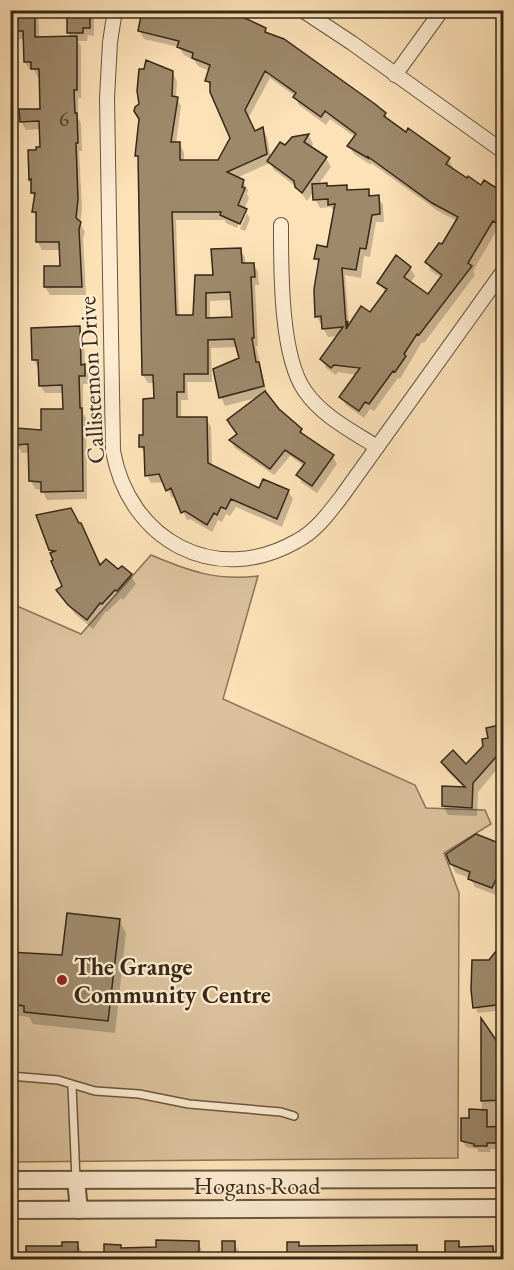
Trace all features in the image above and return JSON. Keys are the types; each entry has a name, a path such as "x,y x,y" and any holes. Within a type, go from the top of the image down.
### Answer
{"street":[{"name":"Callistemon Drive","path":"115,10 106,98 113,451 122,485 131,503 142,518 174,544 210,557 236,560 266,555 298,541 326,518 504,270"},
{"path":"302,10 504,152"},
{"path":"395,75 442,10"},
{"path":"281,225 287,344 296,377 305,392 318,406 332,418 377,447"},
{"name":"Hogans Road","path":"10,1180 504,1179"},
{"path":"76,1180 79,1210"},
{"name":"Hogans Road","path":"10,1210 504,1208"}],"lane":[{"path":"10,1077 58,1080 95,1091 140,1094 189,1104 281,1112 294,1116"},
{"path":"72,1086 76,1180"}],"shaded area":[{"path":"151,555 178,566 216,576 258,576 223,699 415,785 426,808 485,810 491,824 444,853 459,893 458,1158 11,1162 11,587 17,587 17,606 81,634"}],"building":[{"path":"10,10 35,10 35,37 77,36 77,90 74,90 78,143 76,143 78,199 76,218 81,222 79,229 82,287 44,287 44,266 60,266 59,242 36,242 36,212 32,212 35,193 31,193 28,150 36,150 36,147 40,147 39,121 20,122 19,109 40,109 39,69 31,69 31,62 24,62 23,31 10,31"},
{"path":"67,10 90,10 90,28 83,28 83,33 67,33"},
{"path":"142,10 216,10 247,19 266,28 265,32 284,39 375,104 386,113 384,116 406,132 408,128 450,158 446,164 481,185 484,180 504,193 504,228 493,221 468,263 472,266 419,335 417,334 395,372 393,371 369,404 365,402 359,411 339,397 360,368 334,365 331,368 320,359 343,327 322,329 321,316 315,317 314,289 319,259 314,259 317,245 327,247 335,204 328,205 328,199 313,200 312,184 347,185 347,190 369,189 369,196 379,195 380,214 372,215 366,249 360,248 356,270 342,268 346,324 348,321 346,329 361,306 370,312 387,289 377,283 396,255 411,267 404,277 428,294 442,275 425,262 439,243 442,244 458,217 432,203 367,156 368,158 347,146 356,134 325,111 321,117 293,97 296,93 265,71 245,110 255,131 263,127 267,154 227,172 244,180 242,187 245,188 238,205 247,209 240,224 220,215 221,212 172,212 176,315 193,315 195,275 213,275 211,249 241,248 242,263 254,263 255,277 251,277 254,338 252,338 256,362 259,362 264,386 219,398 213,369 239,358 234,339 208,340 208,374 184,374 184,392 177,392 177,417 207,417 208,463 259,488 263,479 289,490 277,519 231,499 226,509 221,507 217,515 214,513 207,525 185,511 181,513 171,488 166,491 159,474 145,476 144,447 139,447 139,435 143,435 143,399 154,398 153,375 142,375 138,156 135,156 139,119 134,111 139,104 137,91 139,69 144,69 146,60 173,71 172,96 178,97 171,142 180,142 180,160 218,160 230,138 210,92 210,82 205,81 210,65 192,58 193,53 177,47 179,41 138,31","holes":["230,292 232,317 206,318 206,293"]},
{"path":"309,134 304,142 327,157 302,193 295,187 294,181 267,161 280,142 285,145 292,137"},
{"path":"80,326 81,365 85,364 85,376 79,376 80,408 82,408 83,491 41,492 41,482 29,481 28,444 16,445 16,428 41,430 41,409 63,409 62,385 39,386 38,360 32,360 31,328"},
{"path":"265,391 279,409 302,429 300,432 334,455 312,486 296,475 305,463 285,450 270,469 229,440 237,434 227,420"},
{"path":"71,508 81,523 100,565 106,559 118,569 122,566 132,574 117,591 115,590 102,604 100,603 87,620 68,605 56,590 62,586 51,561 53,560 50,553 55,551 49,550 36,515"},
{"path":"504,724 504,748 473,783 472,808 442,806 442,786 465,787 441,762 453,750 466,764 483,746 482,739 488,738 486,728"},
{"path":"476,834 504,845 504,862 492,888 468,879 470,872 450,864 446,854"},
{"name":"The Grange Community Centre","path":"67,913 120,919 108,1021 24,1012 24,1006 10,1004 10,952 62,955"},
{"path":"504,941 504,1004 473,1008 472,960 489,960"},
{"path":"481,1018 498,1043 502,1043 504,1100 481,1101"},
{"path":"469,1109 487,1110 487,1127 504,1126 504,1143 474,1146 474,1144 461,1141 461,1118 469,1118"},
{"path":"156,1240 199,1241 199,1260 104,1260 104,1244 121,1245 121,1248 156,1247"},
{"path":"222,1241 235,1241 235,1260 222,1260"},
{"path":"445,1241 459,1241 459,1247 493,1246 494,1260 445,1260"},
{"path":"62,1242 78,1242 78,1260 26,1260 26,1246 62,1246"},
{"path":"287,1242 299,1242 299,1246 417,1245 417,1260 287,1260"}],"place":[{"name":"The Grange Community Centre","path":"62,980"}]}
